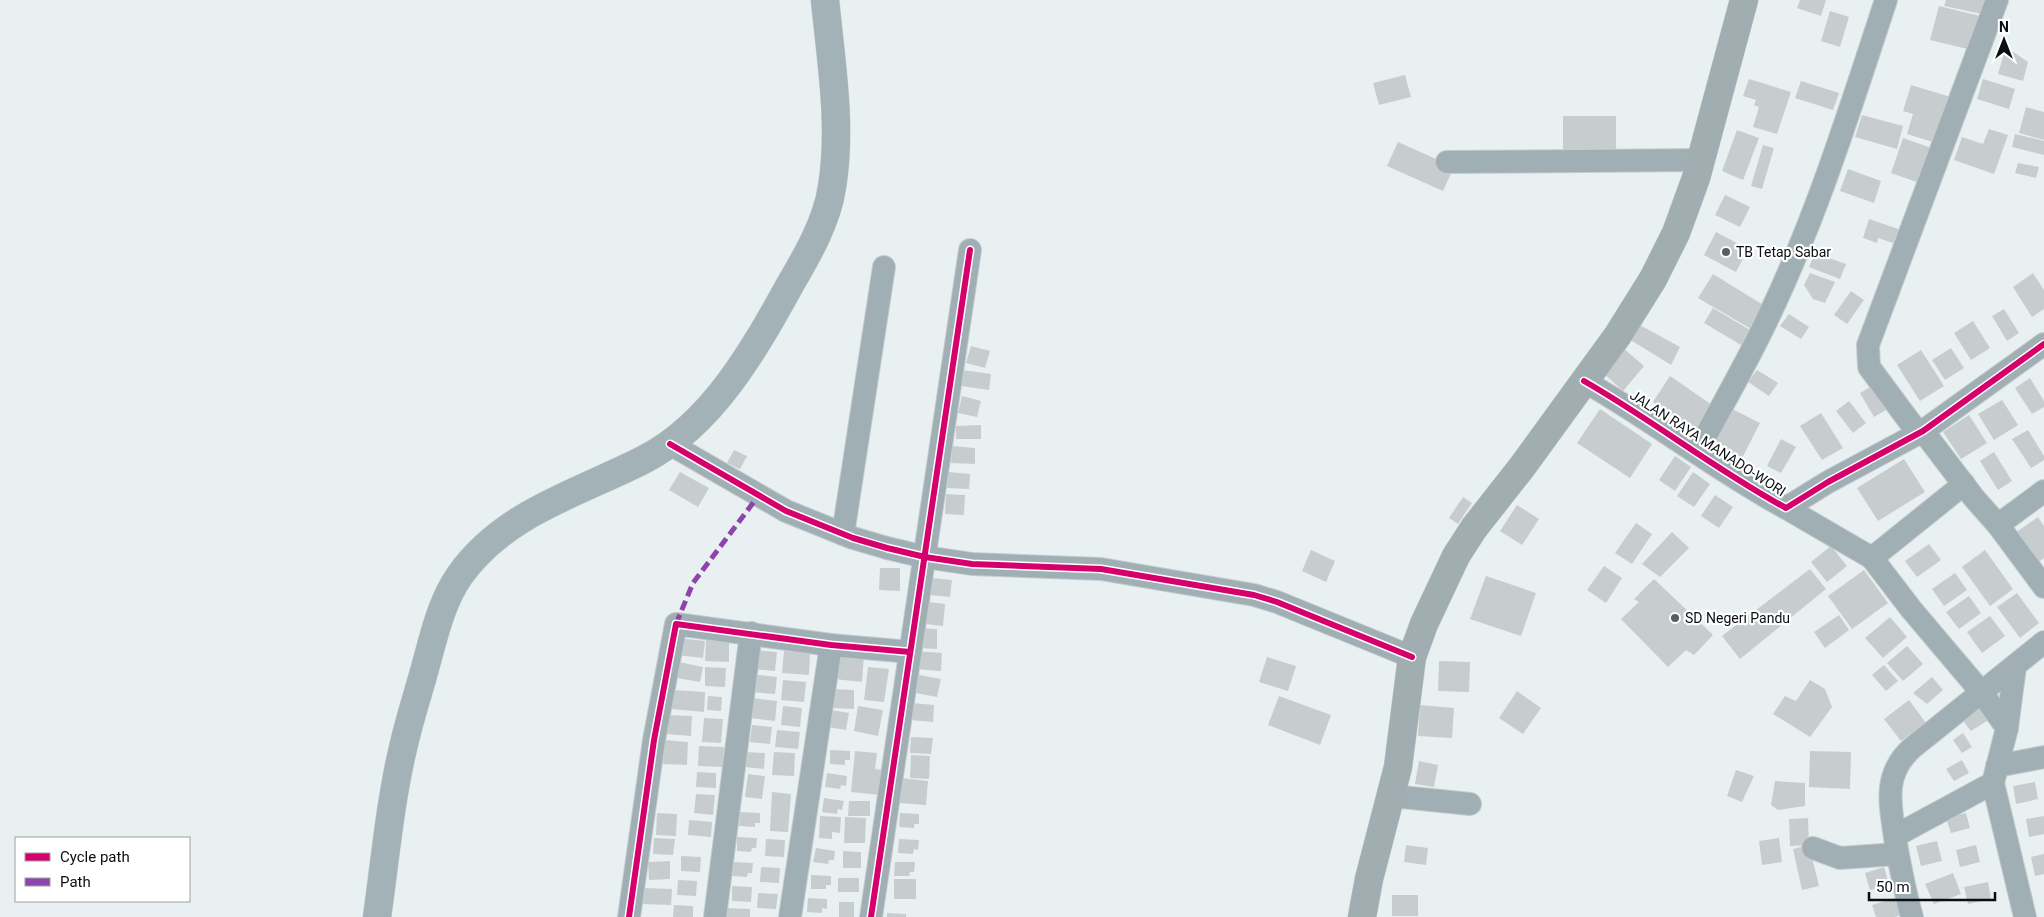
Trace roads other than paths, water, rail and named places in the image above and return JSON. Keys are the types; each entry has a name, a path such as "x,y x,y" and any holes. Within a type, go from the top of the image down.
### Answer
{"highway":[{"path":"1362,917 1369,879 1398,767 1412,656 1424,624 1456,556 1474,528 1522,467 1618,335 1654,279 1676,233 1701,160 1744,0"}],"main road":[{"path":"377,917 402,750 432,642 448,594 479,552 512,524 540,508 643,460 670,444 711,405 760,341 813,244 829,202 833,184 836,119 825,0"}],"street":[{"path":"1697,452 1766,322 1796,253 1835,155 1886,0"},
{"path":"1997,0 1868,345 1869,367 1920,432 1998,525 2044,587"},
{"path":"1447,162 1701,160"},
{"path":"871,917 970,250"},
{"path":"843,534 884,267"},
{"name":"JALAN RAYA MANADO-WORI","path":"1786,508 1920,432 2044,344"},
{"name":"JALAN RAYA MANADO-WORI","path":"1584,381 1623,403 1804,520 1830,532 1872,558 1911,609 1982,693 2007,728"},
{"path":"670,444 786,511 843,534 887,548 925,557 972,564 1100,569 1254,595 1277,602 1412,656"},
{"path":"1872,558 1964,484"},
{"path":"1998,525 2044,491"},
{"path":"629,917 654,740 676,624 830,644 910,652"},
{"path":"715,917 751,633"},
{"path":"1912,917 1900,874 1891,815 1890,789 1902,757 2044,642"},
{"path":"790,917 830,644"},
{"path":"2015,666 2007,728 1995,775 2024,917"},
{"path":"1813,848 1840,858 1896,845 1995,775 2044,757"},
{"path":"1392,796 1470,804"}],"place":[{"name":"TB Tetap Sabar","path":"1726,252"},
{"name":"SD Negeri Pandu","path":"1675,618"}]}
